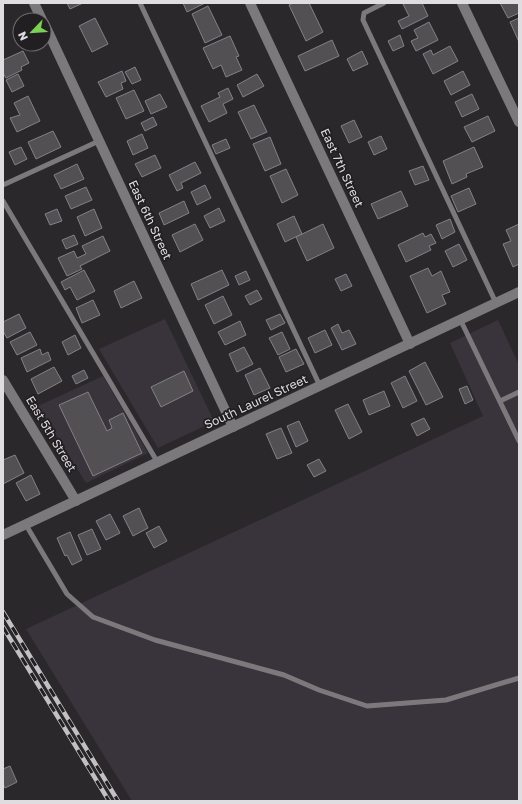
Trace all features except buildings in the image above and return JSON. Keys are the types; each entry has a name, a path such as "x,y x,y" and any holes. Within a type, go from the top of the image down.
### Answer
{"street":[{"name":"East 7th Street","path":"250,3 410,344"},
{"path":"462,3 519,122"},
{"name":"East 6th Street","path":"52,41 233,427"},
{"name":"South Laurel Street","path":"3,536 519,292"},
{"name":"East 5th Street","path":"3,380 76,501"}],"lane":[{"path":"140,3 320,386"},
{"path":"384,3 364,12 364,20 496,303"},
{"path":"3,185 99,141"},
{"path":"3,201 158,463"},
{"path":"460,319 519,441"},
{"path":"500,401 519,392"},
{"path":"26,525 67,594 93,617 155,640 284,675 319,690 367,706 446,700 519,678"}],"shaded area":[{"path":"165,319 213,419 211,423 158,448 99,349"},
{"path":"498,320 519,365 519,801 132,801 26,629 483,416 450,343"},
{"path":"103,376 148,453 86,483 38,406"}],"railway":[{"path":"3,612 118,801"},
{"path":"3,627 109,801"}]}
